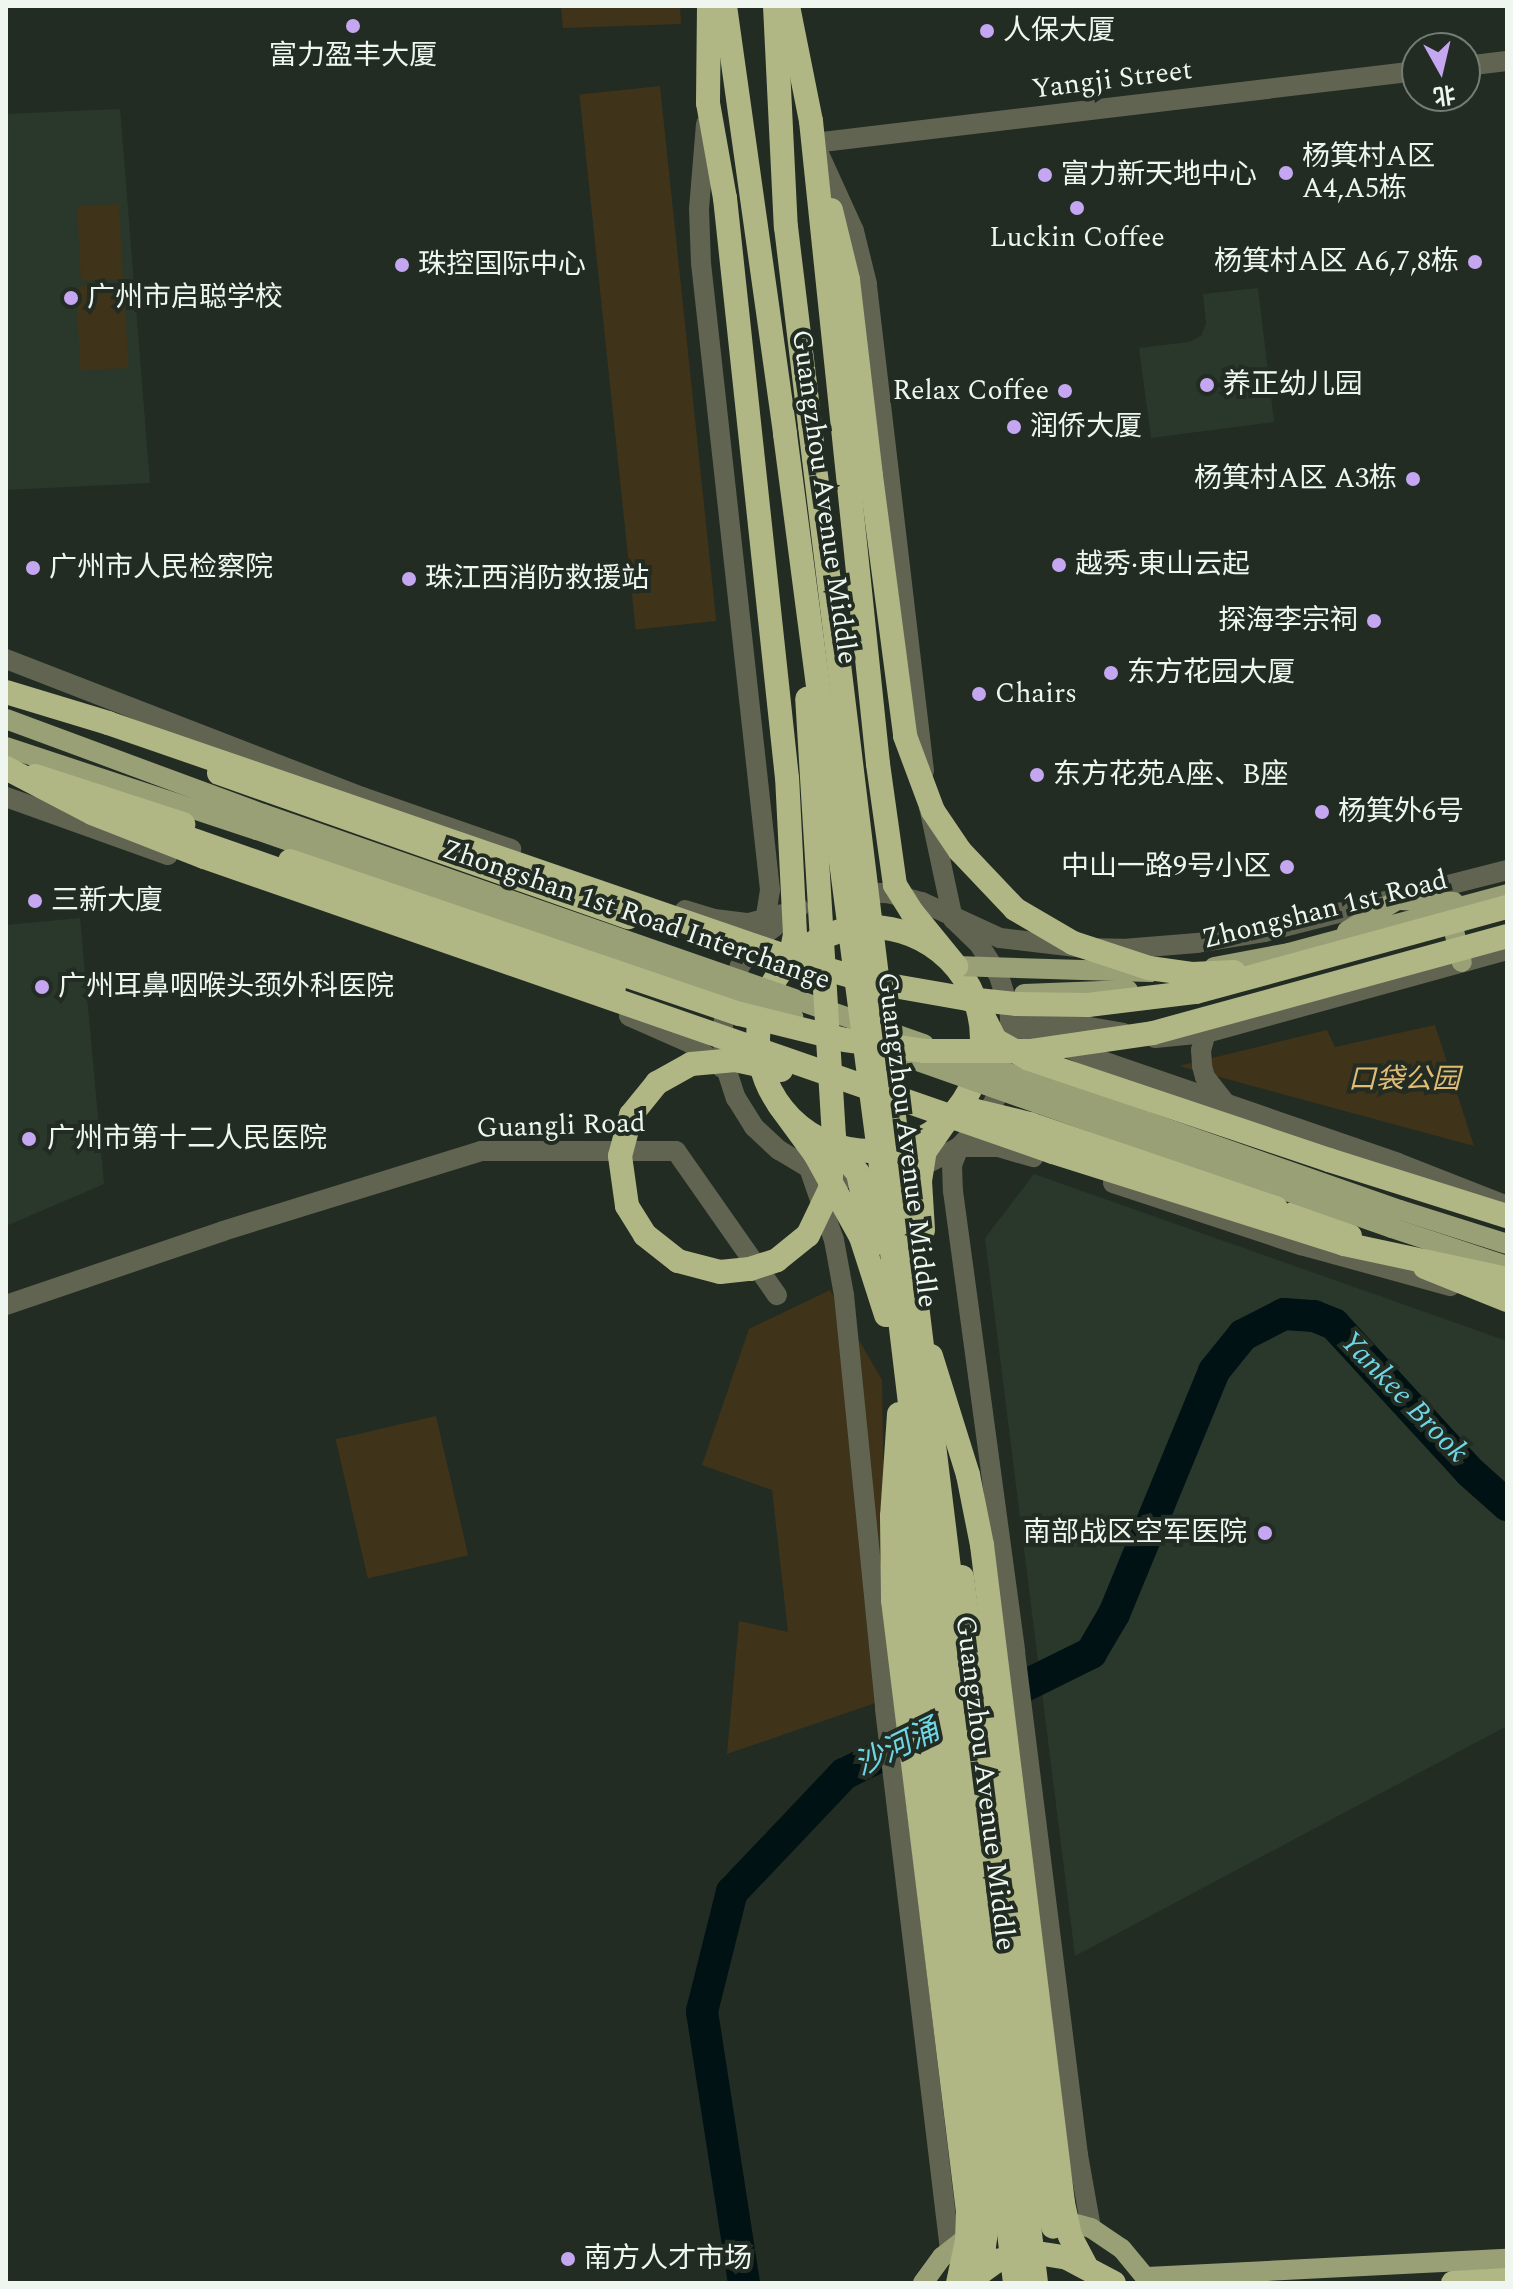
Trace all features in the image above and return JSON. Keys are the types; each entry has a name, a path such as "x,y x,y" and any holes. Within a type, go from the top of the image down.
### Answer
{"highway":[{"path":"709,6 708,103 725,198 787,778 796,920 790,960"},
{"name":"Guangzhou Avenue Middle","path":"725,6 832,778 1015,2283"},
{"name":"Guangzhou Avenue Middle","path":"775,6 786,227 925,1324 1036,2283"},
{"path":"788,6 814,143 848,280 898,694 909,752 933,811 972,868 1034,922 1111,958 1192,974 1323,951 1507,907"},
{"path":"814,143 878,764 888,848 895,885 902,899 956,966 995,1040 1029,1059 1507,1216"},
{"path":"802,572 813,811 820,908 827,1014 830,1061 831,1076 832,1092 833,1107 830,1189 815,1225 791,1251 765,1265 737,1271 707,1271 678,1261 645,1235 627,1206 620,1156 624,1134 642,1100 672,1073 691,1064 735,1060 773,1069 803,1075 818,1078 833,1081 848,1084 877,1091"},
{"path":"6,691 153,738 802,962 902,989 1016,1004 1127,1002 1226,986 1323,951"},
{"path":"6,691 136,744 628,917 740,955 790,960"},
{"path":"6,770 92,813 204,857 877,1091 1237,1213 1344,1244 1507,1279"},
{"path":"6,770 614,987 707,1025 732,1041 763,1072"},
{"path":"6,770 148,812 740,1014 845,1040 925,1051 1030,1051 1153,1033 1507,936"},
{"path":"791,849 810,862 837,865 870,861 888,848"},
{"path":"434,923 470,913 483,900 480,878 462,860"},
{"path":"882,1294 861,1237 845,1205 779,1105 763,1072 758,1036 761,1012 776,978 790,960 829,935 868,927 897,930 923,940 956,966"},
{"path":"978,1006 982,1037 979,1067 967,1096 932,1139 921,1164 925,1324 978,1694 1027,2079 1053,2226 1066,2249 1096,2276"},
{"path":"779,1105 815,1137 845,1158 858,1173 888,1326 907,1467 931,1746 988,2217 984,2246 962,2283"},
{"path":"815,1137 849,1149 884,1150 918,1140 947,1120 976,1111 1004,1116 1293,1214 1507,1301"},
{"path":"925,1324 980,1532 1063,2203 1070,2236 1096,2276"},
{"path":"903,1352 892,1516 893,1600 968,2212 962,2283"},
{"path":"962,2283 996,2261 1026,2253 1058,2255 1114,2283"},
{"path":"1453,2283 1507,2280"}],"main road":[{"path":"6,719 260,822"},
{"path":"6,747 260,822"},
{"name":"Zhongshan 1st Road Interchange","path":"260,822 1396,1219"},
{"name":"Zhongshan 1st Road","path":"1155,981 1323,951 1507,894"},
{"path":"1323,951 1397,900 1474,903"},
{"name":"Zhongshan 1st Road","path":"1155,981 1267,977 1507,917"},
{"path":"1454,931 1462,962"},
{"path":"956,966 1155,981"},
{"path":"978,1006 1027,994 1155,981"},
{"path":"1396,1219 1507,1244"},
{"path":"1396,1219 1507,1266"},
{"path":"923,2281 950,2250 986,2227 1012,2219 1038,2217 1091,2228 1122,2249 1149,2280 1507,2259"}],"street":[{"path":"1481,64 1507,61"},
{"name":"Yangji Street","path":"814,143 1401,73"},
{"path":"708,103 699,209 701,263 770,890 764,928 740,966 727,998 722,1032 728,1076 736,1098 754,1127 779,1150 809,1168 845,1178 884,1179 921,1170 959,1147 982,1122 1002,1088 1011,1050 1010,1023 999,976 980,945 953,919 925,779 867,284 854,231 814,143"},
{"path":"6,659 362,797 700,915 764,928 799,908 853,892 888,893 922,902 982,932 1017,941 1123,949 1244,936 1507,870"},
{"path":"6,797 640,1020 700,1049 728,1076"},
{"path":"1010,1023 1084,1026 1156,1039 1206,1033 1507,950"},
{"path":"1010,1023 1082,1054 1398,1163 1507,1206"},
{"path":"1206,1033 1201,1050 1202,1066 1205,1077 1225,1103"},
{"path":"959,1147 980,1145 1022,1153 1301,1245 1507,1301"},
{"path":"959,1147 952,1165 953,1191 1022,1702 1078,2155 1091,2228"},
{"name":"Guangli Road","path":"6,1305 223,1231 481,1151 676,1151 777,1295"},
{"path":"1293,1214 1294,1193 1300,1179 1329,1160"},
{"path":"809,1168 834,1240 844,1295 888,1738 950,2250"}],"shaded area":[{"name":"广州市启聪学校","path":"120,109 150,483 6,490 6,114"},
{"name":"养正幼儿园","path":"1258,288 1274,422 1151,438 1139,348 1189,342 1201,336 1206,324 1203,294"},
{"path":"80,918 104,1184 6,1226 6,925"},
{"name":"南部战区空军医院","path":"1034,1174 1507,1341 1507,1726 1075,1956 985,1238"}],"green space":[{"path":"561,6 680,6 681,24 563,28"},
{"path":"660,86 716,621 636,630 579,94"},
{"path":"119,204 123,279 81,281 77,206"},
{"path":"124,284 128,368 80,370 76,287"},
{"name":"口袋公园","path":"1435,1025 1474,1146 1179,1066 1327,1030 1335,1047"},
{"path":"830,1290 882,1380 887,1699 727,1754 739,1621 788,1632 772,1490 702,1465 749,1329"},
{"path":"436,1416 468,1555 368,1579 336,1439"}],"waterway":[{"name":"沙河涌","path":"990,1703 1091,1653 1114,1614 1214,1371 1243,1335 1284,1314 1314,1316 1334,1324 1470,1472 1507,1505"},
{"name":"沙河涌","path":"744,2283 702,2011 732,1892 844,1774 919,1737"}],"place":[{"name":"富力盈丰大厦","path":"353,26"},
{"name":"人保大厦","path":"987,31"},
{"name":"杨箕村A区 A4,A5栋","path":"1286,173"},
{"name":"富力新天地中心","path":"1045,175"},
{"name":"Luckin Coffee","path":"1077,208"},
{"name":"杨箕村A区 A6,7,8栋","path":"1475,262"},
{"name":"珠控国际中心","path":"402,265"},
{"name":"广州市启聪学校","path":"71,298"},
{"name":"养正幼儿园","path":"1207,385"},
{"name":"Relax Coffee","path":"1065,391"},
{"name":"润侨大厦","path":"1014,427"},
{"name":"杨箕村A区 A3栋","path":"1413,479"},
{"name":"越秀·東山云起","path":"1059,565"},
{"name":"广州市人民检察院","path":"33,568"},
{"name":"珠江西消防救援站","path":"409,579"},
{"name":"探海李宗祠","path":"1374,621"},
{"name":"东方花园大厦","path":"1111,673"},
{"name":"Chairs","path":"979,694"},
{"name":"东方花苑A座、B座","path":"1037,775"},
{"name":"杨箕外6号","path":"1322,812"},
{"name":"中山一路9号小区","path":"1287,867"},
{"name":"三新大廈","path":"35,901"},
{"name":"广州耳鼻咽喉头颈外科医院","path":"42,987"},
{"name":"广州市第十二人民医院","path":"29,1139"},
{"name":"南部战区空军医院","path":"1265,1533"},
{"name":"南方人才市场","path":"568,2259"}],"water label":[{"name":"Yankee Brook","path":"1404,1397"}]}
